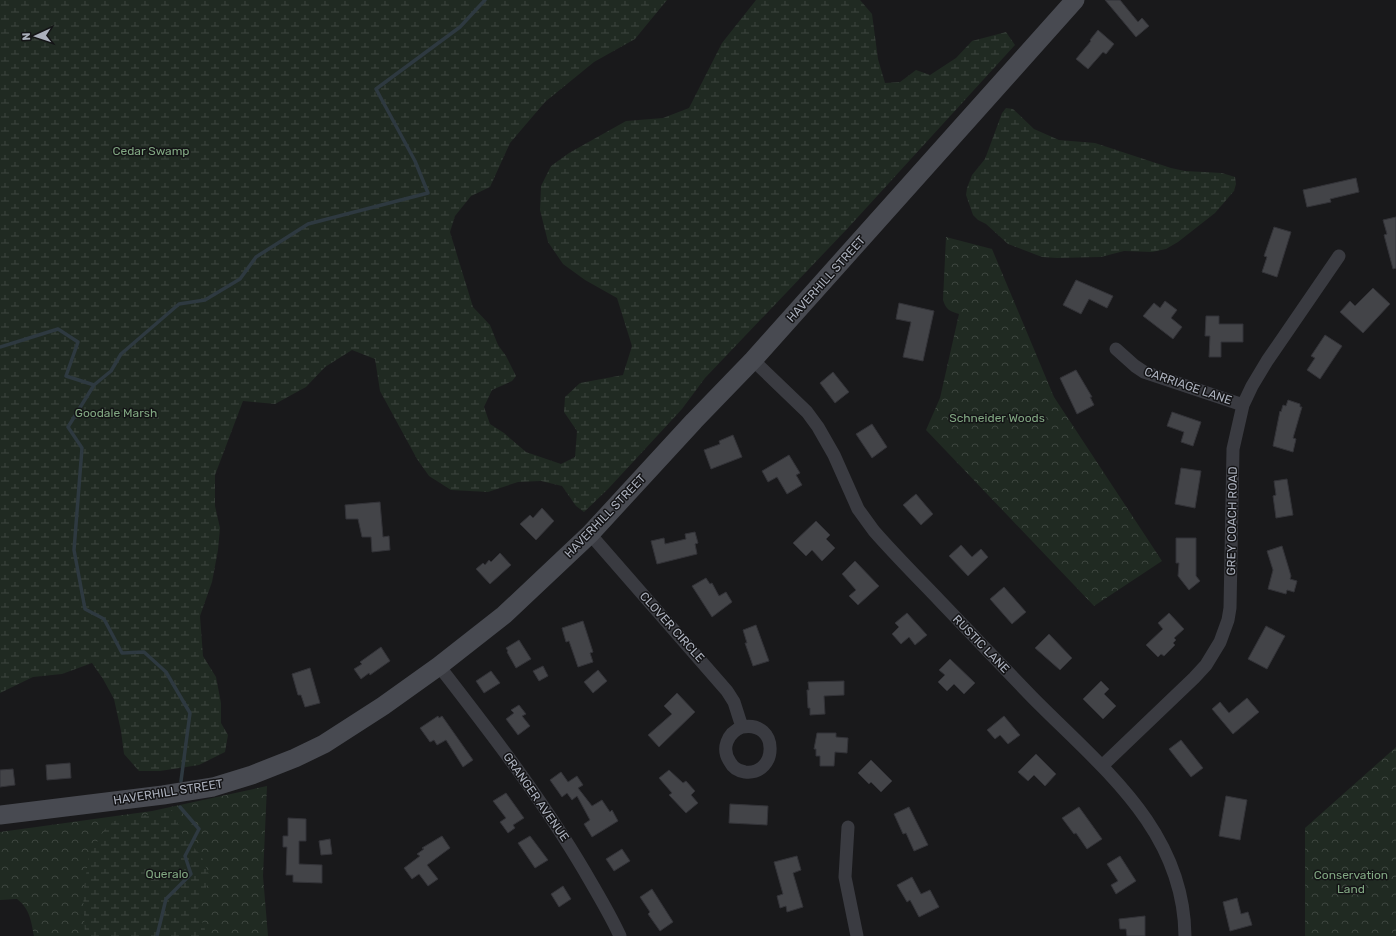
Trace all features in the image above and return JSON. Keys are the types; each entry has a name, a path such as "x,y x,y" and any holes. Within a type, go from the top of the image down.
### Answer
{"street":[{"name":"HAVERHILL STREET","path":"0,815 170,794 213,787 252,775 295,758 324,744 383,706 439,666 504,615 590,534 694,421 753,360 1075,0"},
{"name":"GREY COACH ROAD","path":"1102,766 1194,678 1214,654 1228,620 1231,594 1233,449 1243,405 1267,361 1339,256"},
{"name":"CARRIAGE LANE","path":"1116,349 1132,364 1144,372 1243,405"},
{"name":"RUSTIC LANE","path":"753,360 806,412 818,427 834,456 858,509 874,531 1002,666 1102,766 1145,815 1165,850 1180,887 1186,936"},
{"name":"CLOVER CIRCLE","path":"590,534 716,677 734,702 742,727"},
{"name":"GRANGER AVENUE","path":"439,666 519,771 557,826 596,891 620,936"},
{"path":"848,827 845,877 857,936"}],"green space":[{"name":"Cedar Swamp","path":"0,0 667,0 635,39 594,62 545,102 510,143 490,187 471,196 455,216 450,232 473,307 490,325 498,345 506,356 516,376 512,381 492,390 484,407 490,424 504,433 526,452 561,464 575,457 577,431 564,412 565,397 580,383 623,375 632,346 617,298 585,280 563,264 548,242 540,210 541,186 551,166 569,153 626,121 663,118 689,108 722,43 756,0 860,0 872,14 878,59 885,83 900,82 916,70 930,75 956,58 972,41 1006,32 1015,45 847,229 705,378 682,409 608,489 584,512 576,506 562,486 541,481 518,482 488,492 451,490 429,476 417,459 380,391 375,359 352,350 325,367 306,387 275,404 243,401 215,475 215,506 220,528 218,550 212,582 200,616 203,656 216,677 221,703 221,723 228,735 225,752 199,765 160,771 139,771 124,754 114,699 92,663 62,674 33,677 0,693"},
{"path":"1006,108 1013,109 1034,129 1059,140 1095,143 1171,168 1185,171 1222,173 1235,177 1236,184 1234,191 1215,213 1178,242 1166,249 1152,252 1124,251 1101,257 1042,257 1008,244 986,224 978,220 973,215 966,195 972,175 985,159 1002,113"},
{"name":"Schneider Woods","path":"946,237 992,249 1054,397 1162,561 1094,606 926,430 940,398 959,314 949,310 943,300"},
{"name":"Conservation Land","path":"1396,747 1396,936 1305,936 1305,828"},
{"name":"Queralo","path":"267,786 263,876 268,936 34,936 32,925 25,907 17,899 0,900 0,832 152,811"},
{"name":"Queralo","path":"172,810 184,838 201,855 210,877 198,909 207,936 85,936 83,894 89,855 105,829 114,821"}],"building":[{"path":"1105,0 1120,0 1138,22 1142,18 1149,26 1136,37"},
{"path":"1098,30 1114,44 1106,54 1103,52 1088,69 1076,59"},
{"path":"1356,178 1359,192 1330,199 1331,202 1307,207 1303,190"},
{"path":"1396,217 1396,268 1393,269 1384,235 1387,234 1383,220"},
{"path":"1274,227 1291,232 1277,277 1262,272 1267,257 1264,256"},
{"path":"1076,280 1113,296 1107,308 1089,299 1081,314 1063,305"},
{"path":"1373,288 1390,304 1363,333 1340,312 1350,301 1355,306"},
{"path":"1165,301 1177,310 1171,318 1182,327 1173,339 1143,316 1154,303 1160,308"},
{"path":"899,303 934,311 923,361 903,357 911,322 896,319"},
{"path":"1206,316 1219,316 1219,324 1243,324 1243,342 1221,342 1221,357 1209,357 1210,336 1205,336"},
{"path":"1325,335 1342,346 1320,379 1307,370 1315,358 1311,356"},
{"path":"1076,370 1092,397 1090,397 1094,405 1077,414 1060,378"},
{"path":"833,372 849,392 835,403 820,383"},
{"path":"1288,400 1300,404 1300,407 1302,407 1293,438 1296,439 1293,452 1273,446 1280,411 1281,412 1283,405 1286,406"},
{"path":"1172,412 1201,422 1193,446 1181,442 1184,432 1167,426"},
{"path":"872,424 887,447 872,458 856,434"},
{"path":"733,435 742,457 711,469 704,450 720,444 719,441"},
{"path":"789,455 800,473 796,475 802,485 787,494 777,477 768,482 762,471"},
{"path":"1181,468 1201,471 1195,508 1175,504"},
{"path":"1287,479 1293,515 1276,518 1273,496 1276,495 1274,481"},
{"path":"916,494 933,514 921,525 903,505"},
{"path":"380,502 383,537 389,536 390,550 372,552 371,537 362,537 358,519 346,519 345,505"},
{"path":"542,508 554,521 536,540 520,524 530,515 533,518"},
{"path":"816,521 830,535 826,539 835,548 822,561 812,550 806,556 793,543"},
{"path":"695,532 698,543 695,544 697,554 657,564 651,541 664,538 665,544 686,539 685,534"},
{"path":"1176,538 1196,538 1196,576 1200,581 1189,590 1178,576 1179,563 1176,563"},
{"path":"961,545 972,557 981,549 988,557 968,576 949,556"},
{"path":"1282,546 1291,576 1290,579 1297,581 1294,592 1287,590 1286,594 1268,589 1273,570 1267,551"},
{"path":"500,553 511,565 490,584 476,569 483,563 485,565 489,560 491,562"},
{"path":"855,561 879,586 858,605 849,596 856,590 842,574"},
{"path":"706,578 710,584 712,583 719,596 726,592 732,602 712,617 692,586"},
{"path":"1004,587 1026,612 1012,624 990,599"},
{"path":"907,613 927,635 915,645 909,637 901,644 892,634 899,627 895,623"},
{"path":"1169,613 1184,629 1174,638 1176,640 1173,643 1175,645 1164,656 1161,654 1158,657 1146,645 1163,629 1158,623"},
{"path":"583,621 593,652 590,653 593,662 578,667 569,641 566,642 562,628"},
{"path":"756,625 769,661 753,666 745,643 747,643 743,630"},
{"path":"1266,626 1285,636 1267,669 1248,659"},
{"path":"1049,634 1072,658 1060,670 1035,648"},
{"path":"519,640 531,659 516,668 506,648"},
{"path":"381,647 390,661 370,675 369,673 361,679 354,669 362,664 360,662"},
{"path":"950,659 975,683 964,694 954,684 947,691 938,682 945,675 939,670"},
{"path":"543,666 548,676 539,681 533,671"},
{"path":"310,668 320,703 305,707 301,695 298,695 292,674"},
{"path":"598,670 607,681 593,693 584,682"},
{"path":"491,671 500,683 484,693 476,681"},
{"path":"844,681 844,695 824,696 825,714 810,715 810,708 808,708 808,682"},
{"path":"1101,681 1109,689 1104,694 1116,706 1103,719 1083,699"},
{"path":"677,693 695,712 659,747 648,735 672,714 664,706"},
{"path":"1247,698 1259,712 1233,734 1212,709 1220,702 1229,713"},
{"path":"519,705 526,714 522,716 530,726 518,735 506,719 514,713 511,710"},
{"path":"438,716 439,718 442,716 473,760 463,767 446,740 437,745 434,740 430,742 420,728"},
{"path":"1004,716 1020,735 1008,744 1000,735 995,739 987,730"},
{"path":"817,733 836,733 836,737 848,738 847,753 835,752 834,766 820,766 820,756 816,756 816,749 814,749"},
{"path":"1181,740 1203,768 1191,777 1169,749"},
{"path":"1036,754 1056,774 1045,786 1034,775 1028,781 1018,772"},
{"path":"871,760 892,781 881,792 871,782 869,784 858,773"},
{"path":"70,763 71,778 47,780 46,765"},
{"path":"13,769 15,785 0,787 0,770"},
{"path":"669,770 683,783 686,781 695,791 691,795 698,803 686,813 669,795 672,793 659,778"},
{"path":"561,772 568,782 577,776 583,785 578,788 592,806 602,800 610,812 612,810 618,821 592,837 584,824 590,820 577,796 572,800 567,793 562,797 550,780"},
{"path":"506,793 524,818 513,825 515,828 508,833 500,822 506,818 493,801"},
{"path":"1226,796 1247,800 1240,840 1219,836"},
{"path":"730,804 768,806 767,825 729,823"},
{"path":"909,807 928,845 914,851 906,833 903,834 894,814"},
{"path":"1079,807 1102,839 1087,849 1076,833 1074,834 1062,818"},
{"path":"288,818 306,819 306,841 299,841 299,864 322,865 322,883 293,882 293,875 286,875 287,847 283,847 283,836 288,836"},
{"path":"442,836 450,848 427,865 438,879 428,886 419,874 412,879 404,868 420,856 417,854 424,849 422,848"},
{"path":"530,836 548,860 535,868 518,843"},
{"path":"330,839 332,854 321,855 319,841"},
{"path":"622,849 630,861 614,871 606,859"},
{"path":"797,856 801,870 793,873 803,907 787,912 786,906 780,908 777,896 783,894 774,862"},
{"path":"1120,856 1136,881 1116,894 1111,885 1118,881 1107,864"},
{"path":"912,877 921,894 930,890 939,907 919,917 910,900 907,902 897,885"},
{"path":"563,886 571,899 559,907 551,894"},
{"path":"652,889 673,922 660,931 648,914 650,912 640,897"},
{"path":"1237,898 1241,914 1248,912 1252,925 1230,931 1223,902"},
{"path":"1145,916 1145,936 1127,936 1126,929 1120,929 1119,919"}],"waterway":[{"path":"0,347 58,329 78,342 66,376 94,385 111,371 121,354 179,304 205,300 240,279 256,257 308,224 428,193 415,161 376,89 460,27 485,0"},
{"path":"94,385 68,427 82,448 74,550 85,609 104,619 122,653 144,652 166,672 190,713 181,781"},
{"path":"157,936 166,899 191,874 185,856 199,829 180,807"}],"park label":[{"name":"Goodale Marsh","path":"116,413"}]}
